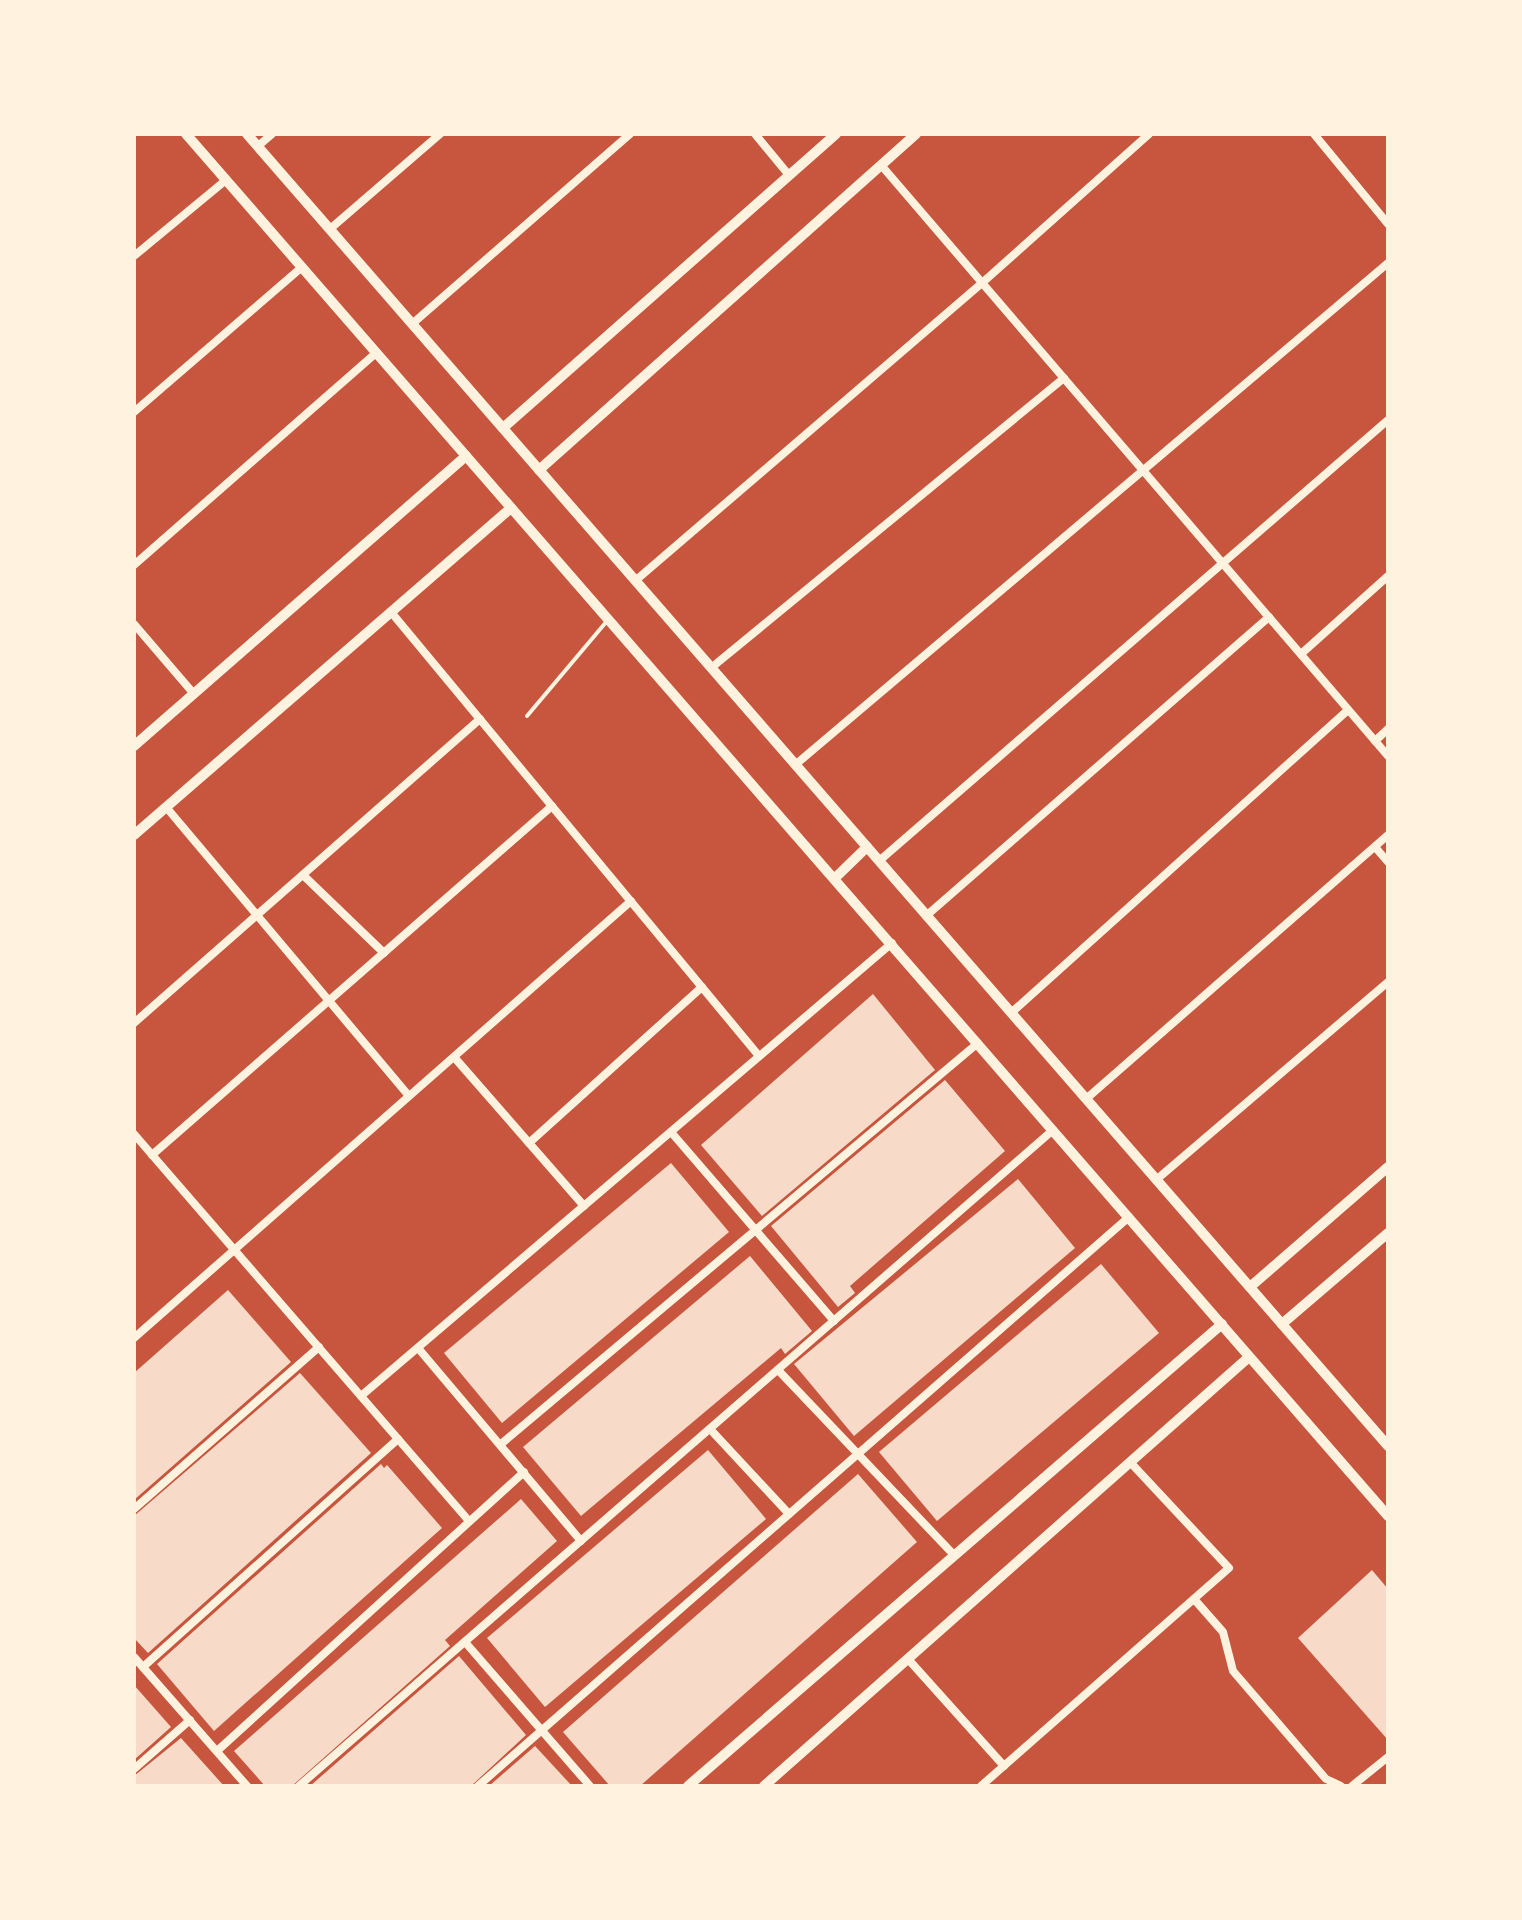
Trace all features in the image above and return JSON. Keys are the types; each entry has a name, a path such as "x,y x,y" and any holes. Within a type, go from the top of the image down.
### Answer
{"street":[{"path":"186,134 1388,1516"},
{"path":"247,134 1156,1180 1386,1439"},
{"path":"258,146 272,134"},
{"path":"330,229 440,134"},
{"path":"412,324 630,134"},
{"path":"755,134 788,174"},
{"path":"503,428 836,134"},
{"path":"539,470 916,134"},
{"path":"635,581 982,283 1149,134"},
{"path":"1317,135 1388,224"},
{"path":"881,165 1388,756"},
{"path":"134,256 226,180"},
{"path":"795,765 1142,468 1388,263"},
{"path":"134,412 302,267"},
{"path":"134,565 376,353"},
{"path":"711,668 1064,378"},
{"path":"879,861 1388,420"},
{"path":"134,746 466,456"},
{"path":"134,835 511,508"},
{"path":"1301,654 1388,576"},
{"path":"391,612 759,1056"},
{"path":"926,916 1269,617"},
{"path":"134,624 194,694"},
{"path":"1011,1013 1348,710"},
{"path":"134,1023 480,719"},
{"path":"1375,741 1388,729"},
{"path":"152,1155 552,806"},
{"path":"166,807 409,1096"},
{"path":"1086,1099 1388,835"},
{"path":"835,878 867,847"},
{"path":"1375,847 1388,862"},
{"path":"303,875 384,953"},
{"path":"134,1338 631,901"},
{"path":"361,1396 892,943"},
{"path":"1156,1180 1388,982"},
{"path":"529,1143 702,987"},
{"path":"501,1444 978,1043"},
{"path":"454,1057 584,1206"},
{"path":"299,1786 1053,1130"},
{"path":"671,1132 834,1321"},
{"path":"134,1134 469,1521"},
{"path":"1250,1287 1388,1167"},
{"path":"478,1786 1129,1217"},
{"path":"1282,1324 1388,1233"},
{"path":"688,1786 1222,1324"},
{"path":"134,1509 319,1347"},
{"path":"418,1348 581,1541"},
{"path":"764,1786 1249,1357"},
{"path":"778,1370 954,1555"},
{"path":"710,1429 789,1514"},
{"path":"143,1667 398,1439"},
{"path":"981,1786 1229,1568 1130,1462"},
{"path":"217,1751 524,1472"},
{"path":"1194,1599 1223,1632 1233,1671 1326,1779 1341,1786"},
{"path":"465,1642 590,1786"},
{"path":"134,1657 247,1786"},
{"path":"908,1659 1004,1766"},
{"path":"134,1769 190,1720"},
{"path":"1352,1786 1388,1757"}],"lane":[{"path":"527,716 608,619"}],"building":[{"path":"873,994 935,1070 762,1216 701,1145"},
{"path":"945,1080 1005,1151 850,1286 855,1293 838,1307 771,1226"},
{"path":"671,1163 729,1232 502,1423 444,1353"},
{"path":"1018,1179 1075,1248 854,1436 794,1364"},
{"path":"750,1256 812,1331 785,1354 781,1348 581,1516 523,1447"},
{"path":"1101,1264 1159,1333 937,1521 879,1452"},
{"path":"228,1290 291,1362 134,1500 134,1373"},
{"path":"300,1373 371,1453 148,1653 134,1638 134,1516"},
{"path":"708,1450 766,1519 545,1707 487,1638"},
{"path":"381,1464 384,1468 387,1465 442,1528 214,1731 157,1664"},
{"path":"858,1474 917,1542 640,1786 610,1786 563,1732"},
{"path":"521,1499 557,1541 445,1640 450,1646 292,1786 265,1786 234,1751"},
{"path":"1372,1570 1388,1589 1388,1740 1298,1638"},
{"path":"459,1656 526,1735 471,1786 310,1786"},
{"path":"134,1685 171,1727 134,1760"},
{"path":"181,1738 224,1786 134,1786 134,1776"},
{"path":"535,1746 572,1786 489,1786"}]}
